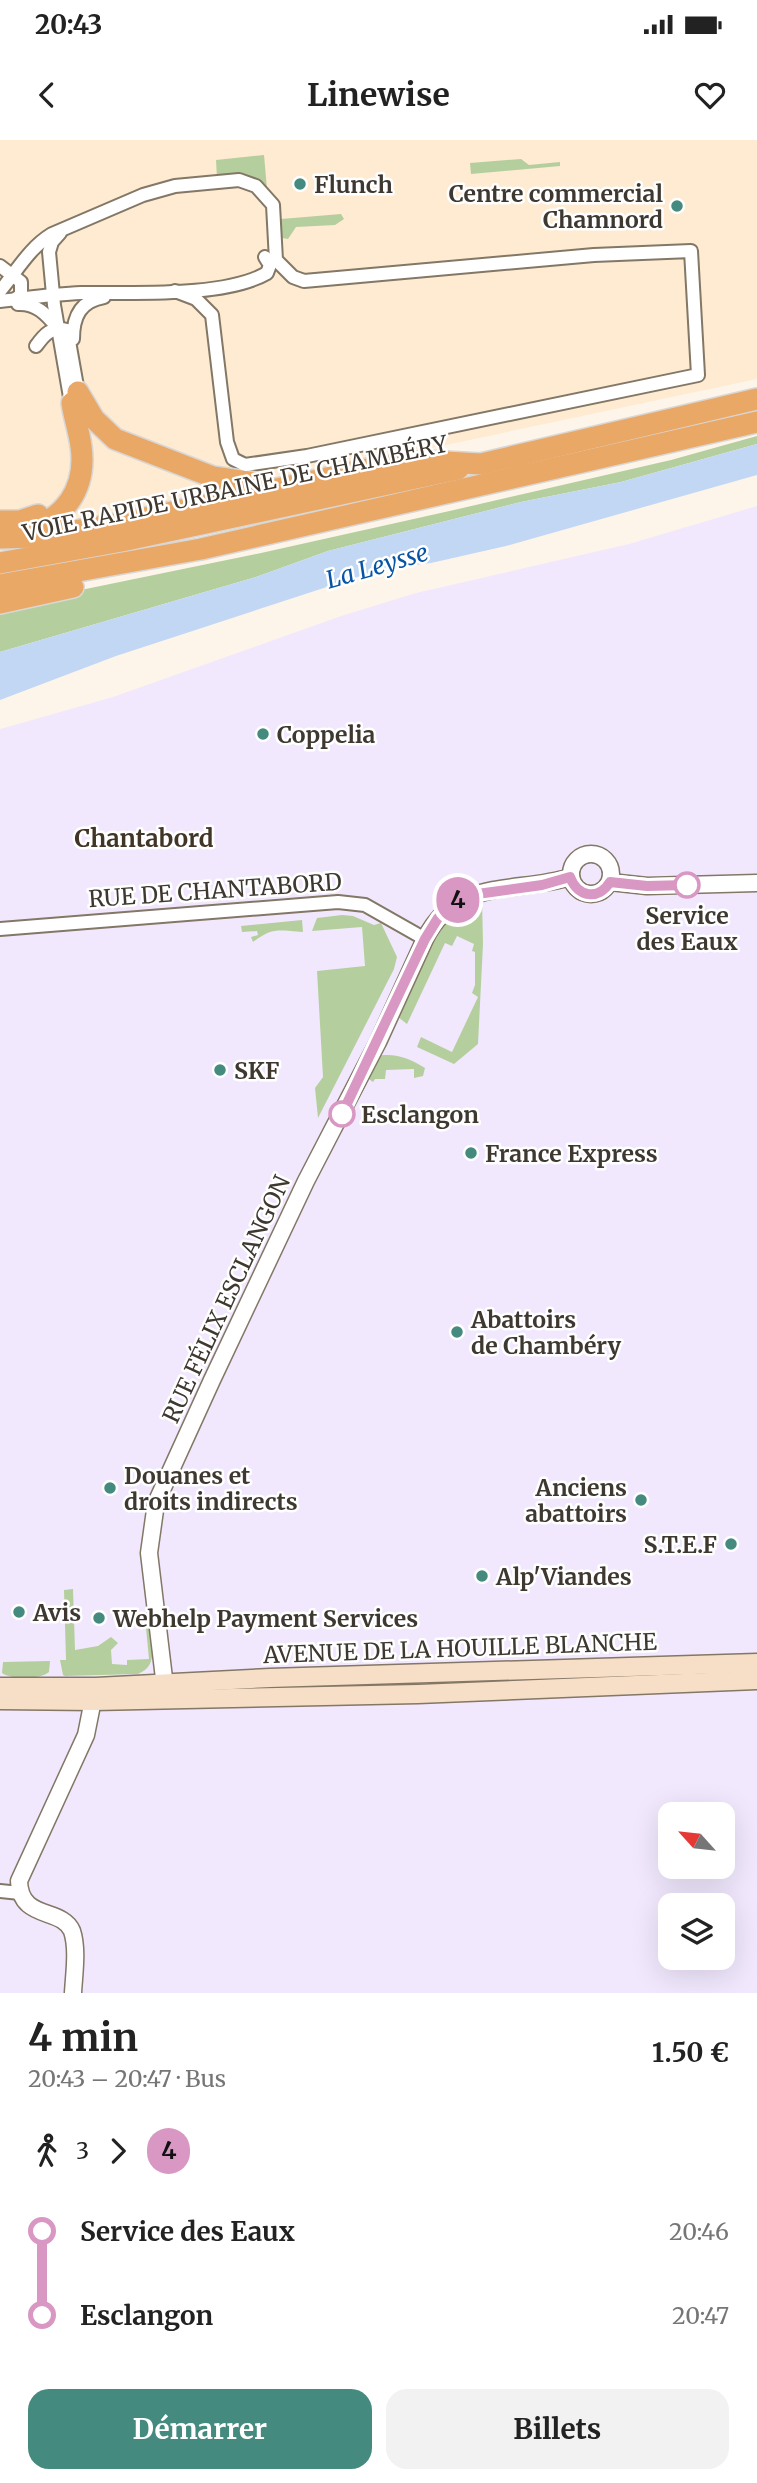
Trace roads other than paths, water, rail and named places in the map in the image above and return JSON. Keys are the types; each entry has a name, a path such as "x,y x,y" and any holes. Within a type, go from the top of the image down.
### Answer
{"highway":[{"path":"0,521 20,521 40,514 77,489 82,465 75,398"},
{"path":"75,398 116,439 213,477 255,483 267,490"},
{"name":"VOIE RAPIDE URBAINE DE CHAMBÉRY","path":"0,563 148,536 481,464 757,399"},
{"path":"0,585 201,550 757,422"},
{"path":"0,537 38,537 96,528 368,469 426,461 481,464"},
{"path":"0,537 38,527 56,517 67,495"},
{"path":"0,603 66,589 201,550"}],"main road":[{"name":"AVENUE DE LA HOUILLE BLANCHE","path":"166,1691 270,1678 757,1663"},
{"name":"AVENUE DE LA HOUILLE BLANCHE","path":"166,1691 418,1694 757,1680"},
{"path":"0,1686 95,1694"},
{"path":"0,1700 166,1691"}],"street":[{"path":"0,291 40,242 64,229 143,195 174,186 239,180 256,186 272,205 276,260 293,277 304,281 594,255 691,251 698,375 312,455 245,465 233,459 227,442 212,315 196,299 175,291"},
{"path":"64,229 52,242 49,252 58,328 75,398"},
{"path":"0,304 53,295 175,291 253,281 270,269 265,257"},
{"path":"0,266 21,282 20,295 14,300"},
{"path":"75,398 73,327 76,315 95,299 128,293"},
{"path":"0,304 30,304 44,313 58,328 67,330 73,357"},
{"path":"36,346 46,333 58,328"},
{"path":"593,854 604,859 610,869 610,882 602,891 589,895 577,889 570,877 572,865 576,860 593,854"},
{"path":"425,939 431,926 443,913 470,895 542,885 570,877"},
{"path":"610,882 647,886 757,883"},
{"name":"RUE DE CHANTABORD","path":"0,929 338,902 365,905 425,939"},
{"name":"RUE FÉLIX ESCLANGON","path":"166,1691 150,1563 156,1503 306,1181 378,1042 425,939"},
{"path":"73,1993 74,1949 70,1927 37,1911 24,1900 19,1881 86,1735 95,1694"},
{"path":"0,1891 20,1893"}],"water":[{"name":"La Leysse","path":"757,444 757,475 506,546 431,563 382,569 116,656 0,700 0,652 256,577 328,551 521,502 621,482"}],"place":[{"name":"Flunch","path":"300,184"},
{"name":"Centre commercial Chamnord","path":"677,206"},
{"name":"Coppelia","path":"263,734"},
{"name":"Service des Eaux","path":"687,885"},
{"name":"SKF","path":"220,1070"},
{"name":"Esclangon","path":"342,1114"},
{"name":"France Express","path":"471,1153"},
{"name":"Abattoirs de Chambéry","path":"457,1332"},
{"name":"Douanes et droits indirects","path":"110,1488"},
{"name":"Anciens abattoirs","path":"641,1500"},
{"name":"S.T.E.F","path":"731,1544"},
{"name":"Alp'Viandes","path":"482,1576"},
{"name":"Avis","path":"19,1612"},
{"name":"Webhelp Payment Services","path":"99,1618"}],"district":[{"name":"Chantabord","path":"144,838"}]}
